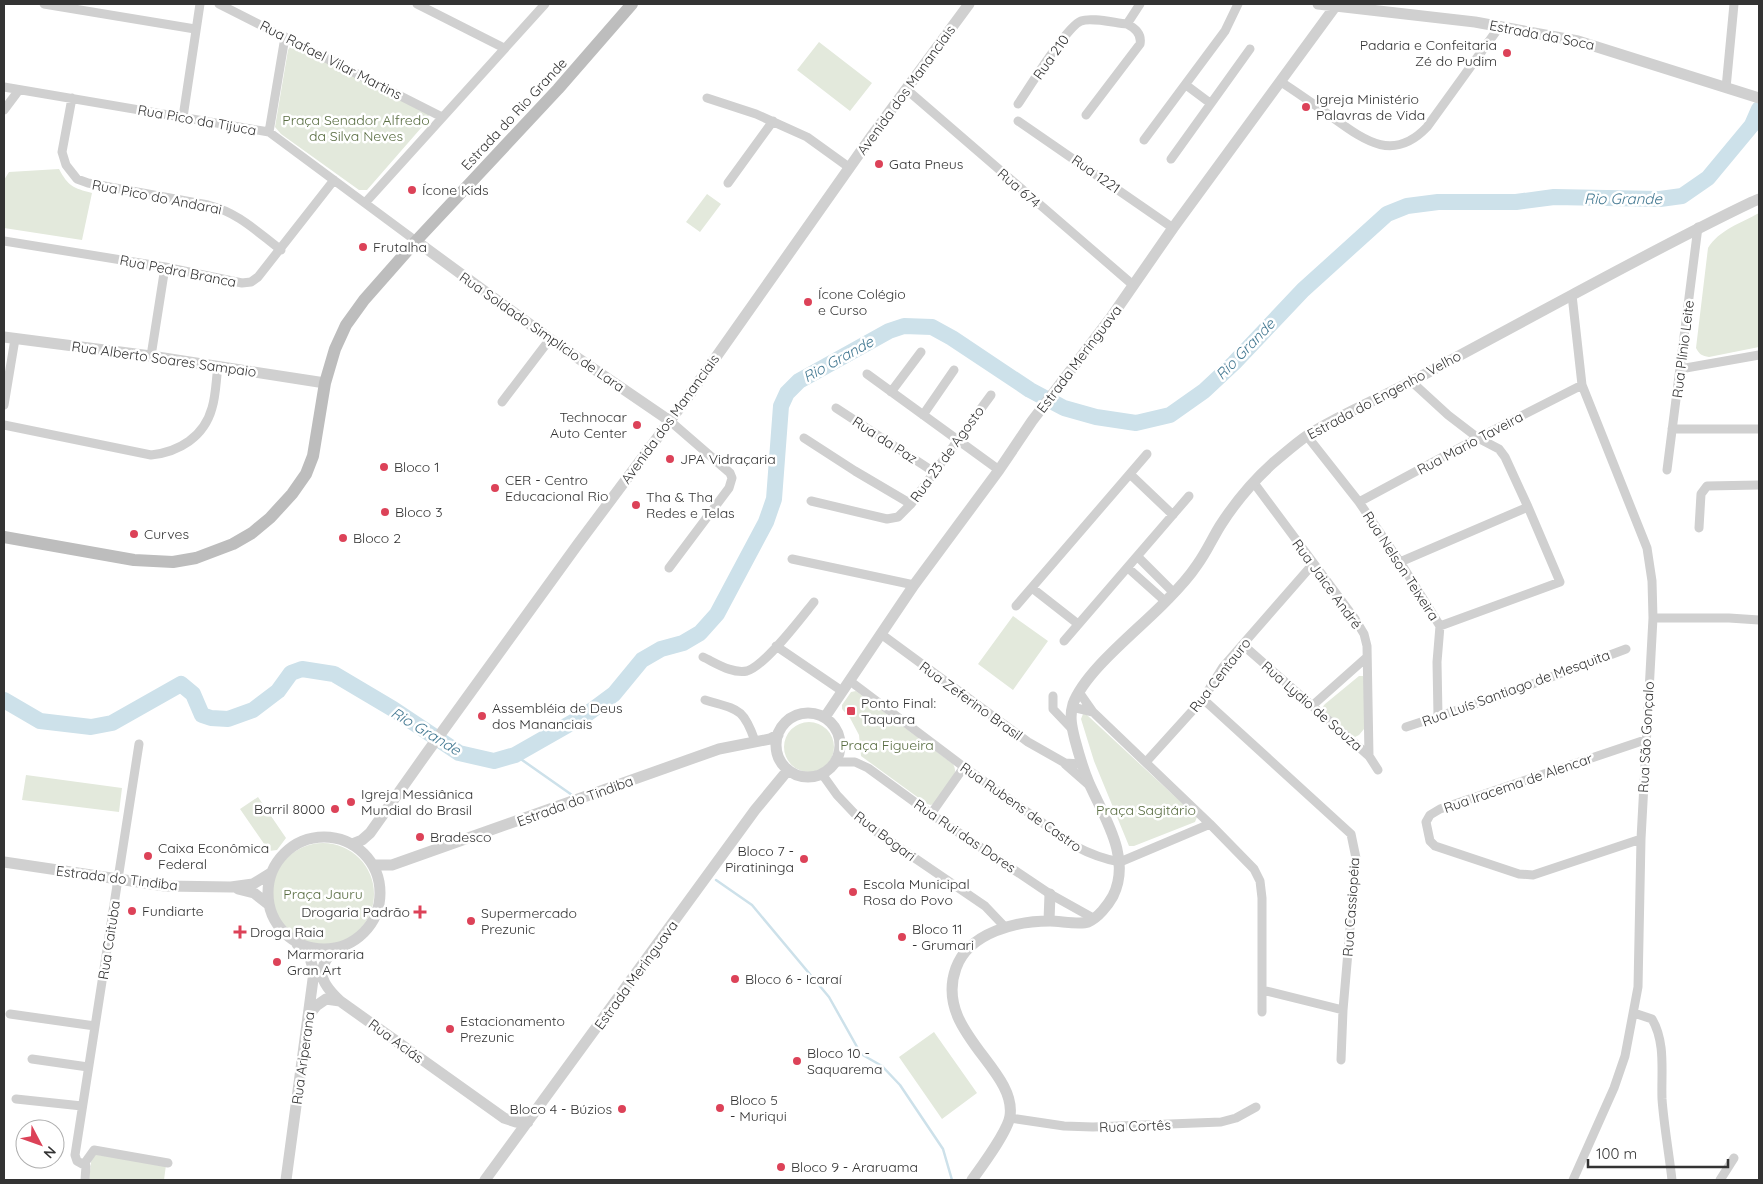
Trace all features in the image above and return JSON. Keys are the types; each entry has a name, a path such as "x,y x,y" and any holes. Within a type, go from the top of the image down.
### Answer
{"main road":[{"name":"Estrada do Rio Grande","path":"4,538 155,563 173,562 196,558 233,544 252,533 270,518 292,494 306,474 313,456 325,383 335,349 346,325 364,300 558,89 632,4"}],"street":[{"path":"44,4 195,29"},
{"path":"183,117 200,4"},
{"name":"Rua Rafael Vilar Martins","path":"219,4 442,117"},
{"path":"416,4 504,48"},
{"path":"365,203 545,4"},
{"name":"Avenida dos Mananciais","path":"352,844 362,840 370,833 578,544 670,421 969,4"},
{"path":"1086,115 1140,44 1140,36 1137,31 1127,24 1140,4"},
{"path":"1144,140 1186,85 1230,22 1238,4"},
{"name":"Estrada da Soca","path":"1318,4 1364,8 1500,26 1578,41 1759,98"},
{"path":"1726,88 1734,4"},
{"name":"Estrada Meringuava","path":"825,717 914,585 999,470 1032,421 1112,316 1173,228 1336,5"},
{"name":"Rua 210","path":"1018,104 1076,23 1086,20 1127,24"},
{"path":"1281,82 1362,139 1389,146 1406,143 1418,137 1427,127 1500,26"},
{"path":"269,132 285,37"},
{"path":"1171,159 1250,49"},
{"path":"1186,85 1210,103"},
{"name":"Rua Pico da Tijuca","path":"4,87 269,132 416,242"},
{"path":"4,110 19,90"},
{"name":"Rua 674","path":"906,90 1133,286"},
{"name":"Rua Pico do Andarai","path":"72,98 62,152 66,165 77,179 88,184 225,209 239,216 281,250"},
{"path":"707,98 756,114 807,137 850,168"},
{"path":"728,182 773,121"},
{"name":"Rua 1221","path":"1018,121 1173,228"},
{"name":"Rua Pedra Branca","path":"4,241 165,267 242,283 251,282 258,277 281,250 334,180"},
{"name":"Estrada do Engenho Velho","path":"1093,918 1110,902 1118,886 1120,862 1114,840 1081,764 1070,718 1072,707 1079,692 1096,670 1166,602 1200,562 1221,525 1234,506 1254,483 1270,466 1307,436 1412,382 1462,353 1698,227 1757,198"},
{"name":"Rua Plínio Leite","path":"1667,470 1698,227"},
{"name":"Rua Soldado Simplício de Lara","path":"416,242 550,339 670,421"},
{"path":"151,356 165,267"},
{"name":"Rua São Gonçalo","path":"1572,295 1582,385 1647,548 1652,581 1652,618 1641,839 1638,987 1625,1056 1614,1088 1573,1180"},
{"path":"4,405 9,338"},
{"name":"Rua Alberto Soares Sampaio","path":"9,338 151,356 325,383"},
{"path":"502,402 550,339"},
{"path":"892,392 921,352"},
{"path":"1680,369 1759,354"},
{"path":"4,425 151,455 165,454 187,444 199,432 207,420 212,408 218,366"},
{"path":"923,416 954,370"},
{"path":"867,374 999,470"},
{"path":"1412,382 1448,415 1478,438 1499,449 1505,457 1560,582 1440,626"},
{"name":"Rua Mario Taveira","path":"1359,502 1582,385"},
{"name":"Rua 23 de Agosto","path":"812,501 887,519 898,517 911,504 991,395"},
{"name":"Rua da Paz","path":"836,408 934,472"},
{"path":"669,568 729,488 732,478 730,473 670,421"},
{"path":"1672,429 1759,429"},
{"name":"Rua Nelson Teixeira","path":"1307,436 1359,502 1400,562 1440,626 1437,662 1438,716"},
{"path":"804,438 854,471 911,504"},
{"path":"1016,606 1080,530 1131,475 1147,454"},
{"path":"1131,475 1173,515"},
{"name":"Rua Jaice André","path":"1254,483 1355,619 1366,640 1369,756"},
{"path":"1699,528 1701,494 1707,486 1759,485"},
{"path":"1064,641 1189,496"},
{"path":"1400,562 1528,508"},
{"path":"1138,556 1174,593"},
{"path":"792,559 914,585"},
{"name":"Rua Centauro","path":"1146,762 1203,699 1222,667 1313,564"},
{"path":"1128,568 1166,602"},
{"path":"1032,588 1078,624"},
{"path":"704,657 737,671 747,671 758,665 814,602"},
{"path":"1652,618 1759,620"},
{"name":"Rua Zeferino Brasil","path":"881,634 1028,742 1065,763 1090,785"},
{"name":"Rua Lydio de Souza","path":"1243,645 1369,756 1378,770"},
{"path":"776,646 842,691"},
{"name":"Rua Luís Santiago de Mesquita","path":"1406,727 1503,695 1626,649"},
{"path":"1313,705 1367,657"},
{"name":"Rua Rubens de Castro","path":"850,681 964,767 1075,846 1091,855 1120,862"},
{"path":"1079,692 1093,712 1254,869 1260,881 1262,898 1262,1012"},
{"path":"1053,696 1053,709 1072,729"},
{"name":"Rua Cassiopéia","path":"1203,699 1351,834 1356,858 1341,1060"},
{"path":"705,700 733,708 743,714 748,720 757,741 776,749"},
{"path":"1072,707 1093,712"},
{"path":"802,713 814,713 825,717 834,725 840,737 840,750 836,762 822,774 810,777 799,776 788,770 778,757 776,749 778,735 783,725 792,717 802,713"},
{"name":"Estrada do Tindiba","path":"370,862 392,865 719,750 778,735"},
{"name":"Rua Iracema de Alencar","path":"1641,839 1533,875 1519,874 1435,846 1430,841 1426,822 1430,815 1440,809 1646,740"},
{"name":"Rua Caituba","path":"85,1180 86,1168 84,1164 77,1161 75,1155 139,744"},
{"name":"Rua Rui das Dores","path":"836,762 862,764 931,814 1050,894 1093,918"},
{"name":"Rua Zeferino Brasil","path":"1065,763 1081,764"},
{"path":"931,814 964,767"},
{"name":"Estrada Meringuava","path":"485,1180 624,993 756,810 788,770"},
{"name":"Rua Bogari","path":"822,774 837,795 854,813 878,833 984,906 1004,926"},
{"path":"1120,862 1210,824"},
{"path":"370,833 368,846 370,862 379,882 379,906 369,927 354,941 334,949 313,948 294,942 280,930 268,904 268,889 271,873 279,859 291,848 305,840 321,837 337,838 352,844 370,862"},
{"name":"Estrada do Tindiba","path":"4,862 165,886 231,887 253,884 271,873"},
{"path":"379,882 392,865"},
{"name":"Estrada do Tindiba","path":"231,887 254,893 268,904"},
{"path":"1049,921 1050,894"},
{"path":"972,1180 1010,1118 1010,1102 1005,1088 967,1034 957,1015 952,994 955,970 958,963 966,951 1004,926 1025,922 1049,921 1087,923 1093,918"},
{"name":"Rua Ariperana","path":"286,1180 314,972 313,965 306,952 294,942"},
{"name":"Rua Aciás","path":"334,949 323,964 322,971 325,985 340,1001 504,1118 516,1122 528,1122"},
{"path":"1262,990 1344,1010"},
{"path":"309,1015 316,1006 326,999 340,1001"},
{"path":"1634,1013 1652,1019 1661,1045 1662,1100 1672,1180"},
{"path":"10,1014 95,1026"},
{"path":"32,1059 88,1067"},
{"path":"16,1099 82,1106"},
{"name":"Rua Cortês","path":"1010,1118 1064,1126 1093,1127 1221,1122 1236,1118 1256,1107"},
{"path":"504,1118 513,1142"},
{"path":"84,1164 94,1150 168,1163"},
{"path":"1720,1180 1734,1158"}],"green space":[{"path":"819,42 872,83 850,111 797,70"},
{"name":"Praça Senador Alfredo da Silva Neves","path":"292,44 429,114 428,120 367,190 359,190 281,134 275,127 288,50"},
{"path":"59,169 72,186 92,193 82,240 4,228 4,180 9,172"},
{"path":"707,194 721,204 700,232 686,222"},
{"path":"1759,213 1759,347 1709,357 1704,356 1696,348 1708,248 1718,236"},
{"path":"1013,616 1048,641 1013,690 978,664"},
{"path":"1359,676 1363,676 1365,679 1364,729 1353,738 1321,709"},
{"name":"Praça Figueira","path":"856,691 953,764 955,774 953,779 935,803 927,804 861,756 859,735 850,718 842,709 842,705 851,692"},
{"name":"Praça Sagitário","path":"1083,714 1087,715 1197,817 1195,822 1134,846 1129,846 1094,761 1081,719"},
{"path":"804,722 814,722 827,729 834,742 834,752 827,765 814,772 804,772 795,768 788,761 784,752 784,742 788,733 795,726"},
{"path":"26,775 122,788 119,812 22,800"},
{"path":"258,797 286,838 277,850 269,851 240,809"},
{"name":"Praça Jauru","path":"323,843 333,844 352,851 366,865 373,884 373,904 366,923 352,937 333,944 323,945 313,944 294,937 280,923 273,904 272,894 273,884 280,865 294,851 313,844"},
{"path":"934,1032 977,1093 942,1119 899,1057"},
{"path":"92,1154 166,1165 164,1180 89,1180"}],"waterway":[{"name":"Rio Grande","path":"4,700 40,721 91,727 112,723 181,684 193,694 202,715 211,718 228,719 253,710 278,691 291,673 302,669 334,674 393,709 459,753 494,761 515,755 587,714 614,694 642,660 661,649 683,643 700,633 717,614 766,522 774,499 781,406 787,393 799,381 889,331 904,326 932,327 952,338 1030,390 1064,408 1096,417 1136,423 1170,415 1204,391 1234,363 1303,290 1387,214 1407,206 1438,202 1516,202 1554,197 1660,199 1682,196 1708,178 1752,125 1759,109"},
{"path":"515,755 572,795"},
{"path":"716,880 752,905 829,997 861,1054 882,1066 900,1085 943,1149 952,1180"}],"place":[{"name":"Padaria e Confeitaria Zé do Pudim","path":"1507,53"},
{"name":"Igreja Ministério Palavras de Vida","path":"1306,107"},
{"name":"Gata Pneus","path":"879,164"},
{"name":"Ícone Kids","path":"412,190"},
{"name":"Frutalha","path":"363,247"},
{"name":"Ícone Colégio e Curso","path":"808,302"},
{"name":"Technocar Auto Center","path":"637,425"},
{"name":"JPA Vidraçaria","path":"670,459"},
{"name":"Bloco 1","path":"384,467"},
{"name":"CER - Centro Educacional Rio","path":"495,488"},
{"name":"Tha & Tha Redes e Telas","path":"636,505"},
{"name":"Bloco 3","path":"385,512"},
{"name":"Curves","path":"134,534"},
{"name":"Bloco 2","path":"343,538"},
{"name":"Ponto Final: Taquara","path":"851,711"},
{"name":"Assembléia de Deus dos Mananciais","path":"482,716"},
{"name":"Igreja Messiânica Mundial do Brasil","path":"351,802"},
{"name":"Barril 8000","path":"335,809"},
{"name":"Bradesco","path":"420,837"},
{"name":"Caixa Econômica Federal","path":"148,856"},
{"name":"Bloco 7 - Piratininga","path":"804,859"},
{"name":"Escola Municipal Rosa do Povo","path":"853,892"},
{"name":"Fundiarte","path":"132,911"},
{"name":"Drogaria Padrão","path":"420,912"},
{"name":"Supermercado Prezunic","path":"471,921"},
{"name":"Droga Raia","path":"240,932"},
{"name":"Bloco 11 - Grumari","path":"902,937"},
{"name":"Marmoraria Gran Art","path":"277,962"},
{"name":"Bloco 6 - Icaraí","path":"735,979"},
{"name":"Estacionamento Prezunic","path":"450,1029"},
{"name":"Bloco 10 - Saquarema","path":"797,1061"},
{"name":"Bloco 5 - Muriqui","path":"720,1108"},
{"name":"Bloco 4 - Búzios","path":"622,1109"},
{"name":"Bloco 9 - Araruama","path":"781,1167"}]}
